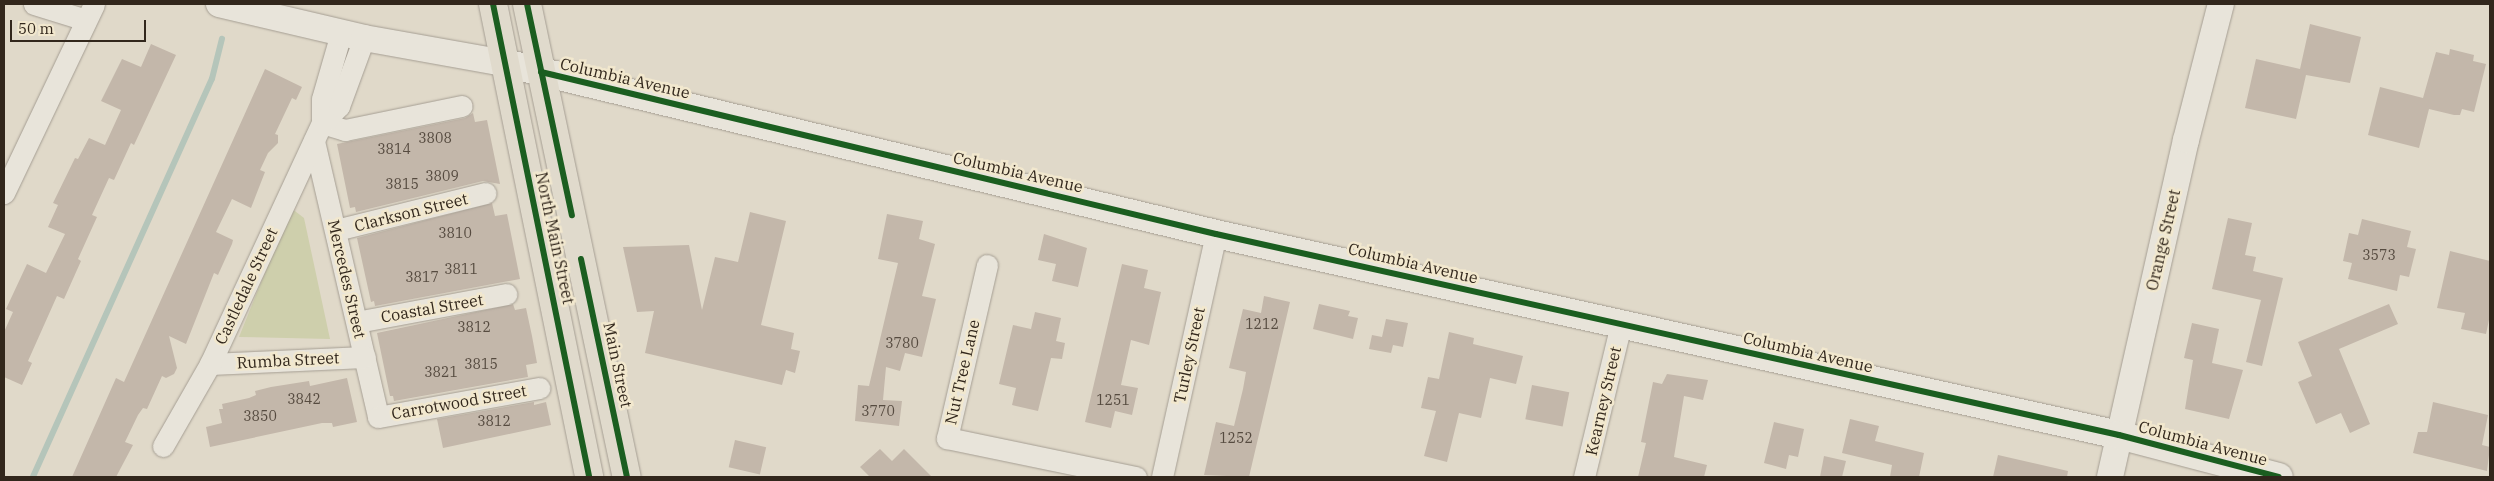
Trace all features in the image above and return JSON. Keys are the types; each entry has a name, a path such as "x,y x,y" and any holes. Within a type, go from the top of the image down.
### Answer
{"main road":[{"name":"North Main Street","path":"493,4 589,477"},
{"name":"Main Street","path":"527,4 627,477"},
{"name":"Columbia Avenue","path":"505,63 1216,234 2119,435 2279,477"}],"street":[{"path":"4,192 90,12 34,4"},
{"name":"Columbia Avenue","path":"219,4 352,36 505,63"},
{"name":"Orange Street","path":"2110,477 2221,4"},
{"name":"Castledale Street","path":"163,446 210,364 318,132 335,89 352,36"},
{"path":"318,132 346,130 462,106"},
{"name":"Mercedes Street","path":"318,132 336,230 378,417"},
{"name":"Clarkson Street","path":"336,230 486,193"},
{"name":"Turley Street","path":"1162,477 1216,234"},
{"name":"Nut Tree Lane","path":"987,264 947,438 1136,477"},
{"name":"Coastal Street","path":"358,322 506,294"},
{"name":"Kearney Street","path":"1584,477 1621,324"},
{"name":"Rumba Street","path":"210,364 365,357"},
{"name":"Carrotwood Street","path":"378,417 539,388"}],"green space":[{"path":"291,208 304,218 330,339 239,337"}],"building":[{"path":"2310,24 2361,37 2350,83 2306,75 2296,119 2245,108 2256,59 2300,69"},
{"path":"151,44 176,55 134,145 131,143 114,180 109,178 92,215 97,217 78,259 81,261 64,299 57,296 28,361 32,363 22,385 4,377 4,332 13,312 6,309 27,264 46,273 65,234 48,227 58,205 53,203 75,158 78,159 89,138 105,145 121,110 101,101 122,59 141,67"},
{"path":"2450,49 2474,55 2473,61 2486,64 2474,112 2462,109 2460,115 2454,115 2429,109 2419,148 2368,135 2380,87 2423,98 2436,52 2449,55"},
{"path":"265,69 302,87 296,100 292,98 275,134 278,135 278,143 268,153 260,170 265,172 251,208 232,199 216,232 233,240 232,244 218,275 214,273 186,344 169,336 177,368 174,374 166,378 162,376 147,409 143,408 138,415 125,442 133,445 116,477 72,477 116,378 124,382"},
{"path":"473,113 475,122 487,120 500,184 483,181 356,212 355,207 350,208 337,144 465,118"},
{"path":"492,203 495,216 507,214 520,279 375,306 374,301 371,302 357,238"},
{"path":"750,212 786,221 761,325 794,333 791,349 800,351 795,373 786,370 782,385 645,353 654,311 637,312 623,247 689,245 702,310 715,257 738,262"},
{"path":"887,214 923,221 919,239 935,244 922,296 936,299 922,357 905,353 900,371 886,367 883,400 902,401 899,426 855,421 858,385 869,386 898,263 878,259"},
{"path":"2228,218 2252,223 2245,255 2256,257 2253,271 2283,278 2262,366 2246,362 2261,300 2212,289"},
{"path":"2362,219 2411,231 2407,247 2416,249 2409,277 2400,275 2397,291 2348,279 2352,263 2343,261 2349,233 2358,235"},
{"path":"1044,234 1087,248 1078,287 1052,281 1056,264 1038,260"},
{"path":"2450,251 2490,261 2490,315 2486,334 2461,329 2465,313 2437,308"},
{"path":"1122,264 1148,270 1144,288 1161,292 1149,345 1131,340 1121,385 1138,388 1132,415 1115,411 1111,428 1085,422"},
{"path":"1264,296 1290,302 1249,477 1204,475 1216,422 1234,426 1243,389 1246,372 1229,368 1243,309 1261,313"},
{"path":"513,304 515,310 526,308 532,336 537,363 526,365 528,377 394,401 393,396 390,396 377,333"},
{"path":"1319,304 1350,311 1348,316 1358,318 1353,339 1313,329"},
{"path":"2389,304 2398,324 2339,349 2370,424 2350,433 2341,413 2316,424 2298,382 2312,376 2298,342"},
{"path":"1035,312 1061,318 1056,341 1065,343 1062,359 1051,358 1038,411 1012,405 1016,388 999,384 1013,325 1031,329"},
{"path":"1386,319 1408,323 1403,347 1393,345 1391,353 1369,349 1372,335 1382,337"},
{"path":"2192,323 2219,329 2212,363 2243,370 2229,419 2185,409 2193,360 2184,358"},
{"path":"1449,332 1474,338 1473,344 1523,356 1516,384 1490,378 1481,418 1459,413 1447,462 1424,456 1436,411 1421,408 1428,377 1439,379"},
{"path":"1667,374 1708,380 1703,400 1684,396 1674,457 1707,465 1704,477 1638,477 1646,443 1641,442 1653,382 1662,384"},
{"path":"347,378 357,422 333,427 332,423 322,423 210,447 206,427 222,423 219,409 223,409 222,404 249,398 256,395 255,391 271,387 309,381 310,386"},
{"path":"1532,385 1569,392 1563,427 1525,419"},
{"path":"534,402 534,405 546,402 551,425 443,448 437,419"},
{"path":"2433,402 2488,415 2482,445 2490,447 2487,471 2413,453 2418,432 2427,432"},
{"path":"1850,419 1879,426 1875,441 1924,453 1919,477 1890,477 1892,465 1842,453"},
{"path":"1774,422 1804,429 1798,457 1789,455 1786,469 1764,463"},
{"path":"735,440 766,447 760,474 729,467"},
{"path":"880,449 892,461 904,449 932,477 870,477 860,467"},
{"path":"1998,455 2068,471 2067,477 1993,477"},
{"path":"1824,456 1846,461 1842,477 1820,477"}],"waterway":[{"path":"33,477 212,79 222,39"}],"cycle path":[{"path":"493,4 589,477"},
{"path":"527,4 572,215"},
{"path":"541,72 1216,234 2119,435 2279,477"},
{"path":"581,259 627,477"}]}
